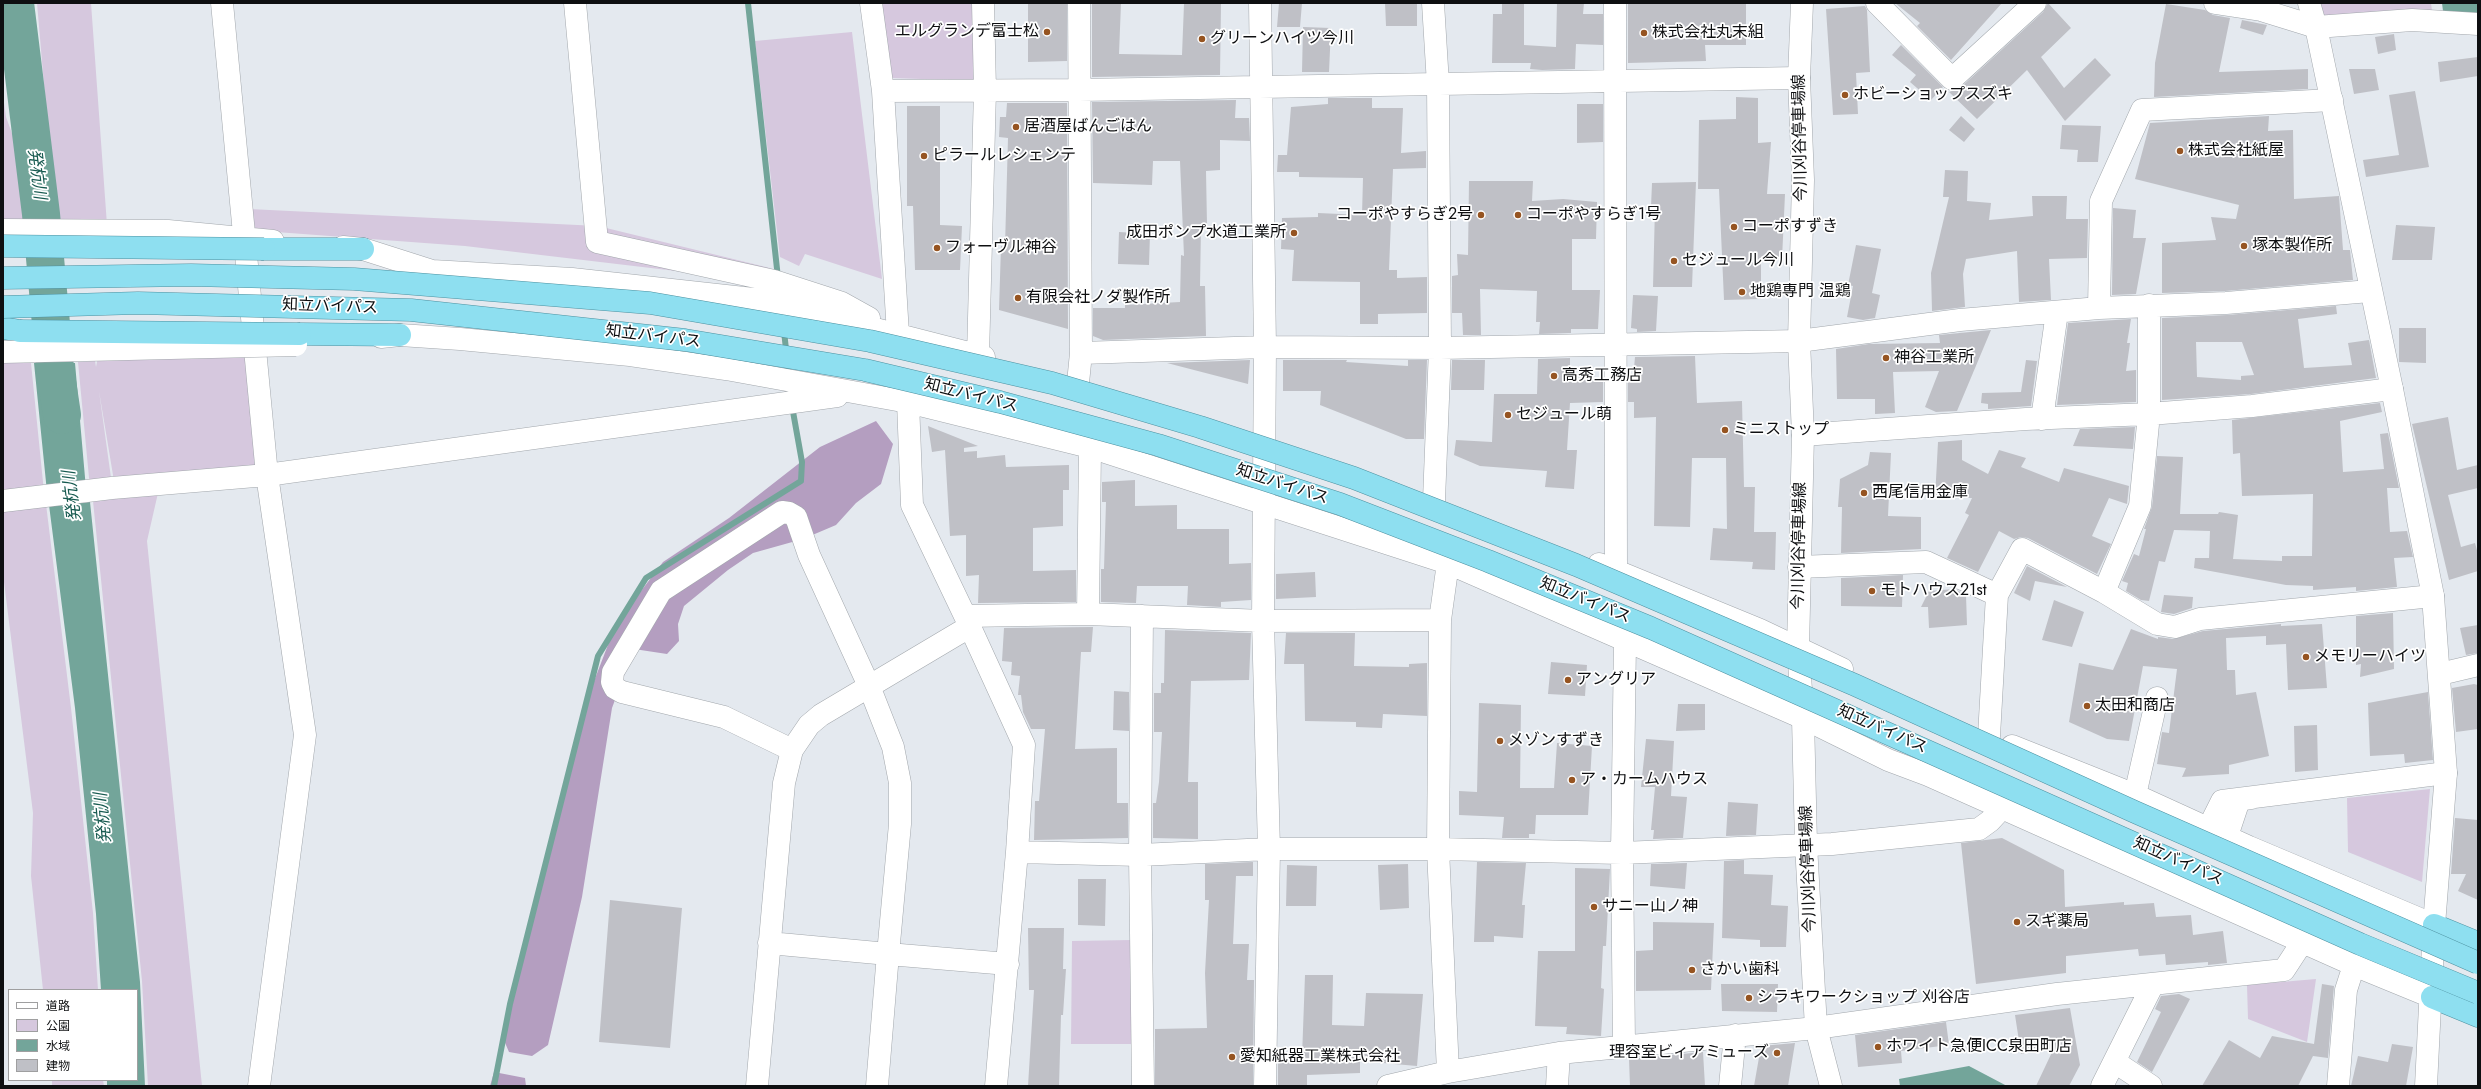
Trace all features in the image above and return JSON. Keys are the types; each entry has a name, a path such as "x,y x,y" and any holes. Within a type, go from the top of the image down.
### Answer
{"highway":[{"path":"3,246 363,249"},
{"name":"知立バイパス","path":"3,278 192,275 354,279 650,303 870,341 1052,384 1200,427 1354,478 1576,565 1855,685 2142,815 2478,963"},
{"name":"知立バイパス","path":"3,307 138,303 411,310 685,340 865,370 1000,402 1135,439 1267,479 1340,504 1488,561 1644,625 2360,944 2478,993"},
{"path":"12,329 298,340 400,335"},
{"path":"2434,925 2478,943"},
{"path":"2432,997 2478,1016"}],"street":[{"path":"222,3 267,475 305,735 259,1086"},
{"path":"575,3 597,242 774,281 842,303 898,334"},
{"path":"871,3 883,91 898,334"},
{"path":"978,356 985,90 983,3"},
{"path":"1078,384 1081,353 1079,3"},
{"path":"1260,3 1265,347 1263,621 1269,849 1265,1086"},
{"path":"1433,3 1438,84 1440,348 1434,500"},
{"path":"1615,3 1614,83 1617,346 1616,570"},
{"name":"今川刈谷停車場線","path":"1802,3 1799,78 1802,180 1800,341 1803,435 1798,648 1803,718 1806,844 1816,1028 1831,1086"},
{"path":"1877,3 1952,79 2035,3"},
{"path":"2215,3 2261,10 2316,27 2412,20 2478,24"},
{"path":"2310,3 2332,100 2370,291 2392,389 2433,596 2440,674 2446,773 2434,925 2432,997 2426,1086"},
{"path":"883,91 1614,83 1799,78"},
{"path":"2099,308 2101,201 2142,110 2332,100"},
{"path":"3,230 168,231 363,249 432,271 572,279 762,300 898,334 1078,384 1265,440 1434,500 1616,570 1798,648 1989,736 2135,795 2217,832 2434,925"},
{"path":"1081,353 1265,347 1440,348 1617,346 1800,341 1960,320 2099,308 2226,303 2370,291"},
{"path":"2104,592 2140,506 2149,414 2149,305"},
{"path":"2042,419 2057,312"},
{"path":"400,335 630,356 726,369 908,402 1090,447 1264,502 1448,563 1625,642 1803,718 1888,760 2002,808 2354,965 2432,997"},
{"path":"3,352 298,340"},
{"path":"1803,435 2042,419 2149,414 2252,406 2392,389"},
{"path":"12,500 112,488 267,475 856,393"},
{"path":"908,402 912,505 1024,745 1008,964 996,1086"},
{"path":"1088,614 1090,447"},
{"path":"792,750 724,717 629,694 614,688 613,672 654,600 668,586 782,512 789,513 796,517 810,555 869,686 893,747 900,783 900,824 877,1086"},
{"path":"1989,736 1997,595 2022,549 2104,592 2157,624 2175,627 2200,619 2433,596"},
{"path":"1799,568 1926,562 1997,595"},
{"path":"1448,563 1440,620 1438,849 1448,1072"},
{"path":"757,1086 784,783 792,750 805,730 821,715 869,686 967,622 1088,614 1263,621 1440,620"},
{"path":"1142,616 1140,855 1143,1086"},
{"path":"1624,1045 1622,853 1625,642"},
{"path":"2440,674 2478,665"},
{"path":"2135,795 2157,698"},
{"path":"2217,832 2222,801 2446,773"},
{"path":"1017,852 1140,855 1269,849 1438,849 1622,853 1832,844 1979,829 1990,821 2002,808"},
{"path":"1388,1086 1414,1083 1448,1072 1559,1053 1624,1045 1816,1028 2057,994 2284,970 2303,941"},
{"path":"769,943 1008,964"},
{"path":"2338,1086 2346,990 2354,965"},
{"path":"2102,1086 2153,984"},
{"path":"1730,1086 1736,1035"},
{"path":"1558,1086 1559,1053"},
{"path":"2115,1062 2151,1086"}],"green space":[{"path":"37,3 91,3 107,225 56,225"},
{"path":"882,3 980,3 983,81 891,78"},
{"path":"2317,3 2431,3 2432,11 2321,20"},
{"path":"852,32 882,279 805,254 799,266 780,257 755,41"},
{"path":"3,95 6,117 29,180 29,221 3,223"},
{"path":"249,209 598,226 770,268 769,282 465,246 249,230"},
{"path":"248,349 260,470 114,481 99,391 112,485 90,488 78,362 95,361 96,367 98,357"},
{"path":"3,363 31,363 44,492 3,495"},
{"path":"158,493 147,541 202,1086 148,1086 142,981 93,501"},
{"path":"46,504 71,708 93,913 98,989 43,989 31,876 33,813 3,574 3,508"},
{"path":"2430,789 2422,882 2348,852 2347,798"},
{"path":"1132,940 1132,1044 1071,1044 1072,941"},
{"path":"2316,979 2307,1042 2248,1019 2247,985"},
{"path":"52,1081 103,1081 104,1086 52,1086"}],"shaded area":[{"path":"876,421 893,444 881,484 856,503 836,525 803,539 753,553 728,570 684,606 678,624 679,641 667,654 634,649 612,708 582,897 548,1045 532,1056 509,1052 503,1038 591,689 616,624 663,562 729,518 820,447"},
{"path":"494,1072 525,1078 526,1086 490,1086"}],"water":[{"path":"2442,3 2478,3 2478,16 2443,11"},
{"path":"34,363 75,363 86,489 47,492"},
{"path":"90,502 140,982 145,1086 107,1086 107,1081 138,1081 138,989 101,989 96,914 75,708 49,505"},
{"path":"1969,1066 2007,1086 1900,1086 1899,1079"}],"building":[{"name":"エルグランデ富士松","path":"1028,3 1067,3 1067,61 1028,62"},
{"path":"1092,3 1121,3 1119,54 1182,55 1184,4 1221,4 1220,75 1092,77"},
{"path":"1279,3 1302,3 1300,27 1277,27"},
{"path":"1385,3 1417,3 1417,26 1386,26"},
{"path":"1502,3 1524,3 1524,45 1556,47 1557,3 1584,3 1583,14 1603,14 1603,45 1576,44 1575,69 1542,70 1530,69 1531,63 1492,63 1493,14 1502,14"},
{"path":"1628,3 1746,3 1746,45 1705,45 1706,61 1628,63"},
{"path":"1895,3 2002,3 1951,60 1917,26 1920,23"},
{"path":"2048,3 2071,28 2041,57 2064,88 2095,58 2111,75 2065,121 2027,70 1977,119 1949,92 1960,88 2043,12"},
{"path":"2166,4 2205,10 2213,15 2230,18 2219,72 2308,69 2308,89 2154,97 2155,63"},
{"path":"1865,6 1867,10 1870,72 1856,73 1858,114 1833,115 1826,9"},
{"path":"2242,20 2267,25 2263,35 2240,28"},
{"path":"1303,27 1331,28 1329,72 1302,72"},
{"path":"2394,34 2396,50 2378,54 2375,37"},
{"path":"1901,45 1943,87 1931,100 1910,82 1916,75 1892,55"},
{"path":"2478,57 2478,76 2440,82 2438,62"},
{"path":"2349,69 2375,69 2379,90 2354,94"},
{"path":"2415,91 2429,167 2366,177 2363,160 2399,155 2389,95"},
{"path":"1736,97 1758,98 1758,143 1771,142 1767,194 1785,194 1782,259 1761,259 1761,299 1724,300 1719,189 1698,189 1699,120 1736,119"},
{"path":"1328,98 1372,98 1372,108 1403,108 1401,153 1426,151 1426,168 1393,169 1389,270 1397,270 1397,278 1427,277 1427,313 1378,314 1378,324 1360,324 1360,282 1292,281 1294,250 1281,249 1282,218 1318,217 1318,213 1362,215 1363,178 1299,177 1299,172 1277,172 1278,155 1287,155 1291,107 1328,104"},
{"path":"1236,100 1235,118 1249,118 1250,141 1220,140 1220,170 1206,171 1207,225 1201,226 1200,286 1205,286 1206,336 1103,340 1093,336 1093,308 1125,308 1125,305 1180,302 1181,255 1184,256 1180,161 1153,161 1152,185 1093,183 1092,102"},
{"path":"1007,103 1067,103 1068,329 999,310 1001,246 1005,246 1008,138 999,137 1000,117 1006,117"},
{"path":"1577,104 1603,104 1603,142 1577,143"},
{"path":"907,106 940,106 940,225 962,226 960,270 915,270 913,206 907,206"},
{"path":"1961,116 1975,129 1964,142 1949,130"},
{"path":"2269,116 2268,131 2293,130 2294,199 2339,196 2343,250 2350,250 2353,280 2225,291 2162,293 2162,243 2216,240 2211,217 2236,219 2239,205 2135,179 2150,123"},
{"path":"2062,125 2101,126 2098,162 2077,162 2078,150 2060,149"},
{"path":"1945,170 1968,171 1967,201 1991,203 1989,220 2033,216 2032,196 2067,196 2066,219 2088,219 2087,258 2049,259 2051,300 2019,302 2017,251 1966,259 1963,274 1965,307 1932,311 1931,273 1949,197 1943,197"},
{"path":"1469,181 1533,181 1532,201 1563,199 1597,202 1596,239 1572,239 1572,290 1600,290 1598,329 1571,329 1571,333 1539,334 1540,322 1536,322 1537,291 1480,289 1481,335 1463,335 1462,313 1452,313 1452,276 1458,275 1457,254 1468,255"},
{"path":"1696,182 1692,287 1653,287 1655,207 1651,207 1652,183"},
{"path":"2113,208 2136,210 2133,238 2146,238 2136,294 2112,295"},
{"path":"2396,225 2435,227 2432,260 2392,260"},
{"path":"1119,232 1150,234 1149,265 1118,264"},
{"path":"1856,245 1881,249 1872,293 1880,295 1875,318 1863,320 1847,317 1853,286 1848,285"},
{"path":"1633,295 1658,296 1656,331 1637,332 1637,329 1631,328"},
{"path":"2336,306 2337,314 2298,319 2304,368 2352,365 2348,343 2369,340 2376,378 2251,394 2162,400 2162,318 2227,315","holes":["2196,342 2242,342 2254,375 2241,376 2241,380 2197,377"]},
{"path":"2131,319 2127,343 2130,343 2126,371 2136,370 2136,402 2057,405 2068,323"},
{"path":"2399,328 2426,328 2426,363 2399,362"},
{"path":"1991,330 1957,411 1936,412 1925,407 1939,371 1893,372 1895,413 1875,414 1875,399 1837,399 1836,349 1869,344 1940,343 1939,335"},
{"path":"1695,356 1697,403 1742,401 1744,487 1755,487 1754,532 1776,532 1775,570 1752,569 1753,562 1710,560 1713,528 1727,529 1726,458 1692,458 1690,527 1654,526 1656,417 1634,418 1634,402 1628,402 1628,380 1633,380 1635,357"},
{"path":"1570,358 1570,380 1603,380 1603,402 1570,403 1567,450 1577,450 1574,489 1545,487 1547,471 1480,466 1454,455 1456,440 1492,442 1494,394 1537,394 1538,359"},
{"path":"1250,360 1248,384 1167,363"},
{"path":"1283,360 1347,360 1346,362 1408,366 1408,360 1427,360 1424,439 1406,439 1320,405 1321,391 1283,391"},
{"path":"1452,360 1485,360 1484,390 1451,390"},
{"path":"2026,360 2037,361 2031,406 1988,409 1988,404 1981,403 1982,393 2021,392"},
{"path":"2380,403 2382,412 2340,421 2343,472 2384,469 2380,434 2388,433 2399,488 2387,488 2390,532 2407,531 2413,557 2394,558 2397,587 2356,591 2356,587 2313,590 2313,586 2286,585 2194,568 2195,558 2209,558 2210,531 2174,530 2165,562 2159,561 2149,601 2141,600 2126,591 2128,583 2122,581 2134,554 2139,556 2146,529 2144,529 2152,507 2157,456 2183,457 2180,514 2218,514 2219,512 2238,515 2233,559 2282,561 2282,556 2312,556 2313,494 2242,496 2240,453 2233,454 2232,420"},
{"path":"2448,417 2457,470 2478,465 2478,488 2448,495 2461,547 2475,543 2478,554 2478,571 2449,580 2412,424"},
{"path":"928,426 978,446 964,448 964,452 977,451 977,458 1005,455 1006,467 1069,465 1069,490 1063,490 1063,526 1033,528 1033,571 1076,570 1076,602 978,603 979,575 966,576 966,535 950,536 945,450 932,452"},
{"path":"2135,427 2133,449 2073,446 2080,429"},
{"path":"1962,440 1962,460 1988,474 1999,450 2026,458 2021,467 2059,482 2064,468 2129,486 2127,504 2109,498 2092,536 2111,544 2097,574 2028,538 2021,537 2014,539 1999,531 1978,572 1947,558 1969,515 1965,513 1972,498 1935,498 1938,442"},
{"path":"1870,452 1891,453 1888,516 1921,517 1921,549 1841,553 1842,507 1838,507 1840,479 1868,465"},
{"path":"1135,480 1135,506 1177,505 1177,529 1229,529 1229,564 1251,563 1251,600 1221,602 1221,607 1187,605 1188,586 1137,586 1136,603 1101,602 1101,569 1104,569 1106,502 1102,502 1102,482"},
{"path":"2027,566 2067,587 2035,581 2030,601 2014,593"},
{"path":"1315,572 1316,597 1276,599 1276,574"},
{"name":"モトハウス21st","path":"1903,575 1902,607 1841,606 1841,578"},
{"path":"1955,589 1966,595 1967,625 1929,628 1928,607 1921,607 1929,591"},
{"path":"2164,595 2193,597 2192,608 2174,614 2161,612"},
{"path":"2054,600 2084,612 2072,647 2042,640"},
{"path":"2393,613 2394,669 2360,677 2361,664 2356,665 2356,616"},
{"path":"2281,624 2281,626 2322,624 2327,688 2288,690 2286,644 2266,645 2266,636 2226,638 2227,670 2235,670 2236,695 2256,692 2269,756 2229,765 2229,774 2182,777 2186,768 2157,764 2162,732 2169,733 2177,669 2143,666 2129,741 2107,739 2069,722 2079,663 2113,670 2131,629 2158,639 2158,637 2173,639 2203,631"},
{"path":"2478,625 2478,653 2466,655 2460,628"},
{"path":"1093,627 1091,652 1081,652 1075,749 1117,748 1117,803 1128,803 1128,838 1034,840 1035,801 1039,801 1045,729 1031,729 1023,712 1021,695 1018,695 1020,676 1011,675 1012,662 1002,661 1004,628"},
{"path":"1165,630 1251,633 1249,680 1191,681 1188,782 1198,782 1198,839 1153,838 1153,803 1156,803 1159,782 1162,732 1154,732 1154,693 1161,693 1161,683 1164,683"},
{"path":"1286,633 1355,633 1354,666 1409,667 1409,664 1427,663 1427,716 1383,714 1382,728 1356,727 1356,722 1305,721 1304,664 1284,664"},
{"name":"アングリア","path":"1551,662 1587,665 1585,696 1548,694"},
{"path":"2474,684 2478,685 2478,729 2456,732 2452,688"},
{"path":"1114,691 1129,692 1129,731 1113,730"},
{"path":"2428,692 2433,760 2405,763 2404,754 2370,756 2368,703"},
{"path":"1479,703 1521,705 1520,788 1554,788 1557,743 1592,746 1588,815 1536,815 1535,834 1529,834 1529,838 1502,838 1504,817 1459,815 1459,791 1477,792"},
{"path":"1678,704 1705,704 1705,730 1676,731"},
{"path":"2317,725 2318,770 2295,772 2294,726"},
{"path":"1646,739 1674,741 1671,796 1687,797 1683,838 1653,839 1654,830 1651,830 1655,787 1641,787"},
{"path":"1728,802 1758,804 1756,835 1726,836"},
{"path":"2455,818 2478,820 2478,900 2458,891 2466,874 2451,874"},
{"name":"スギ薬局","path":"2002,838 2064,870 2065,907 2124,902 2124,905 2154,903 2156,917 2191,915 2193,935 2223,931 2227,963 2208,965 2208,962 2166,965 2165,954 2139,956 2138,949 2066,956 2066,973 1976,984 1961,843"},
{"path":"1744,860 1744,874 1773,875 1771,905 1788,906 1786,947 1760,947 1760,940 1722,938 1724,861"},
{"path":"1253,862 1253,876 1236,876 1233,944 1249,944 1247,980 1254,980 1253,1086 1155,1086 1155,1029 1207,1028 1205,973 1209,900 1205,900 1205,864"},
{"path":"1477,862 1526,863 1522,905 1525,905 1523,938 1494,936 1494,942 1474,942"},
{"path":"1687,863 1685,889 1650,886 1651,864"},
{"path":"1408,864 1409,908 1380,910 1378,865"},
{"path":"1287,865 1317,866 1316,906 1286,906"},
{"path":"1575,868 1610,869 1606,946 1603,946 1601,988 1604,989 1601,1036 1566,1034 1567,1027 1535,1026 1538,951 1575,951"},
{"path":"1078,879 1106,879 1105,926 1078,925"},
{"path":"610,900 682,908 670,1048 599,1042"},
{"path":"1653,922 1714,923 1711,990 1636,991 1636,951 1653,950"},
{"path":"1028,928 1064,928 1063,969 1066,969 1063,1015 1061,1015 1059,1086 1028,1086 1034,990 1029,990"},
{"path":"1305,975 1333,975 1332,1025 1364,1026 1366,993 1423,994 1417,1066 1360,1061 1360,1073 1307,1075 1307,1086 1278,1086 1278,1058 1302,1057"},
{"name":"シラキワークショップ 刈谷店","path":"1721,984 1778,984 1777,1012 1722,1011"},
{"path":"2322,984 2334,986 2328,1058 2313,1056 2298,1086 2202,1086 2229,1040 2260,1058 2272,1036 2314,1044"},
{"path":"2179,994 2190,999 2152,1072 2137,1062 2161,1012 2155,1009 2161,996"},
{"path":"2070,1008 2080,1065 2069,1086 2036,1086 2054,1048 2021,1054 2015,1015"},
{"path":"1946,1022 1949,1045 1901,1051 1902,1063 1858,1067 1855,1035"},
{"path":"1795,1043 1788,1086 1754,1086 1761,1046"},
{"path":"2392,1044 2413,1047 2406,1086 2351,1086 2358,1056 2388,1062"},
{"path":"1703,1052 1705,1086 1630,1086 1629,1059"}],"waterway":[{"name":"発杭川","path":"15,3 41,214 55,368 62,415"},
{"path":"748,3 778,278"},
{"path":"784,331 789,377"},
{"path":"494,1086 510,1004 598,656 646,578 801,481 802,462 792,406"}],"place":[{"name":"エルグランデ富士松","path":"1047,32"},
{"name":"株式会社丸末組","path":"1644,33"},
{"name":"グリーンハイツ今川","path":"1202,39"},
{"name":"ホビーショップスズキ","path":"1845,95"},
{"name":"居酒屋ばんごはん","path":"1016,127"},
{"name":"株式会社紙屋","path":"2180,151"},
{"name":"ピラールレシェンテ","path":"924,156"},
{"name":"コーポやすらぎ2号","path":"1481,215"},
{"name":"コーポやすらぎ1号","path":"1518,215"},
{"name":"コーポすずき","path":"1734,227"},
{"name":"成田ポンプ水道工業所","path":"1294,233"},
{"name":"塚本製作所","path":"2244,246"},
{"name":"フォーヴル神谷","path":"937,248"},
{"name":"セジュール今川","path":"1674,261"},
{"name":"地鶏専門 温鶏","path":"1742,292"},
{"name":"有限会社ノダ製作所","path":"1018,298"},
{"name":"神谷工業所","path":"1886,358"},
{"name":"高秀工務店","path":"1554,376"},
{"name":"セジュール萌","path":"1508,415"},
{"name":"ミニストップ","path":"1725,430"},
{"name":"西尾信用金庫","path":"1864,493"},
{"name":"モトハウス21st","path":"1872,591"},
{"name":"メモリーハイツ","path":"2306,657"},
{"name":"アングリア","path":"1568,680"},
{"name":"太田和商店","path":"2087,706"},
{"name":"メゾンすずき","path":"1500,741"},
{"name":"ア・カームハウス","path":"1572,780"},
{"name":"サニー山ノ神","path":"1594,907"},
{"name":"スギ薬局","path":"2017,922"},
{"name":"さかい歯科","path":"1692,970"},
{"name":"シラキワークショップ 刈谷店","path":"1749,998"},
{"name":"ホワイト急便ICC泉田町店","path":"1878,1047"},
{"name":"理容室ビィアミューズ","path":"1777,1053"},
{"name":"愛知紙器工業株式会社","path":"1232,1057"}]}
